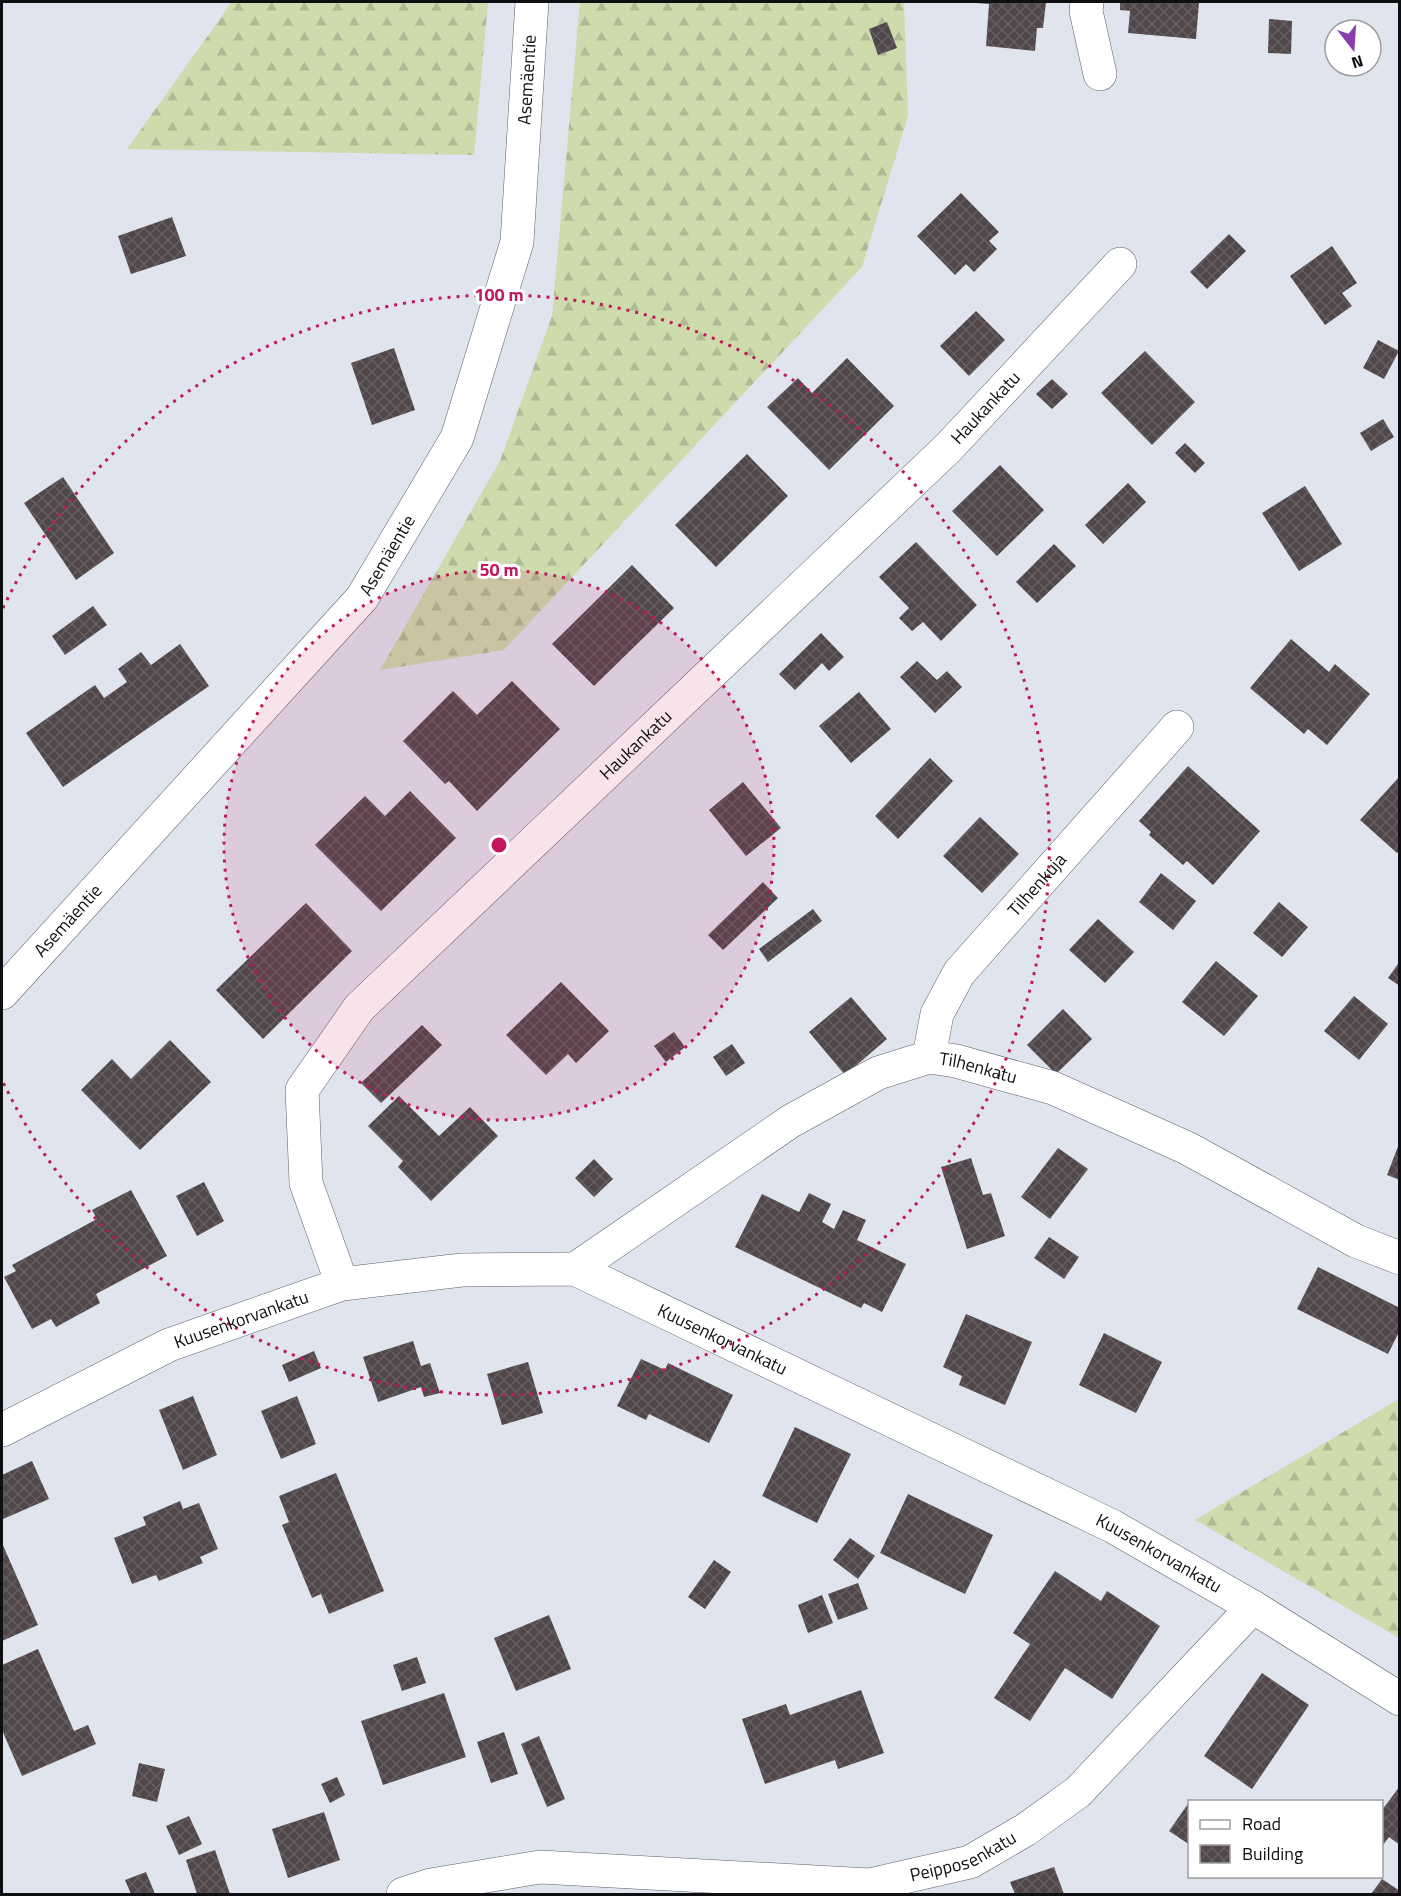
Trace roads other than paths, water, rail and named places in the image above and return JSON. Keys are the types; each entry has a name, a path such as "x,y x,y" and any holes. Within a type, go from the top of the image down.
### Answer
{"street":[{"name":"Asemäentie","path":"2,993 362,598 457,438 517,242 532,2"},
{"path":"1087,2 1086,11 1100,75"},
{"name":"Haukankatu","path":"342,1284 306,1183 302,1090 359,1008 948,448 1120,264"},
{"name":"Tilhenkuja","path":"929,1057 937,1014 959,973 1177,727"},
{"name":"Tilhenkatu","path":"574,1269 791,1121 878,1074 929,1057 956,1061 1053,1088 1187,1148 1356,1241 1400,1258"},
{"name":"Kuusenkorvankatu","path":"2,1430 169,1345 342,1284 462,1270 574,1269 1112,1526 1253,1607 1400,1699"},
{"name":"Peipposenkatu","path":"403,1894 431,1885 540,1867 869,1885 970,1862 1025,1830 1078,1792 1253,1607"}]}
